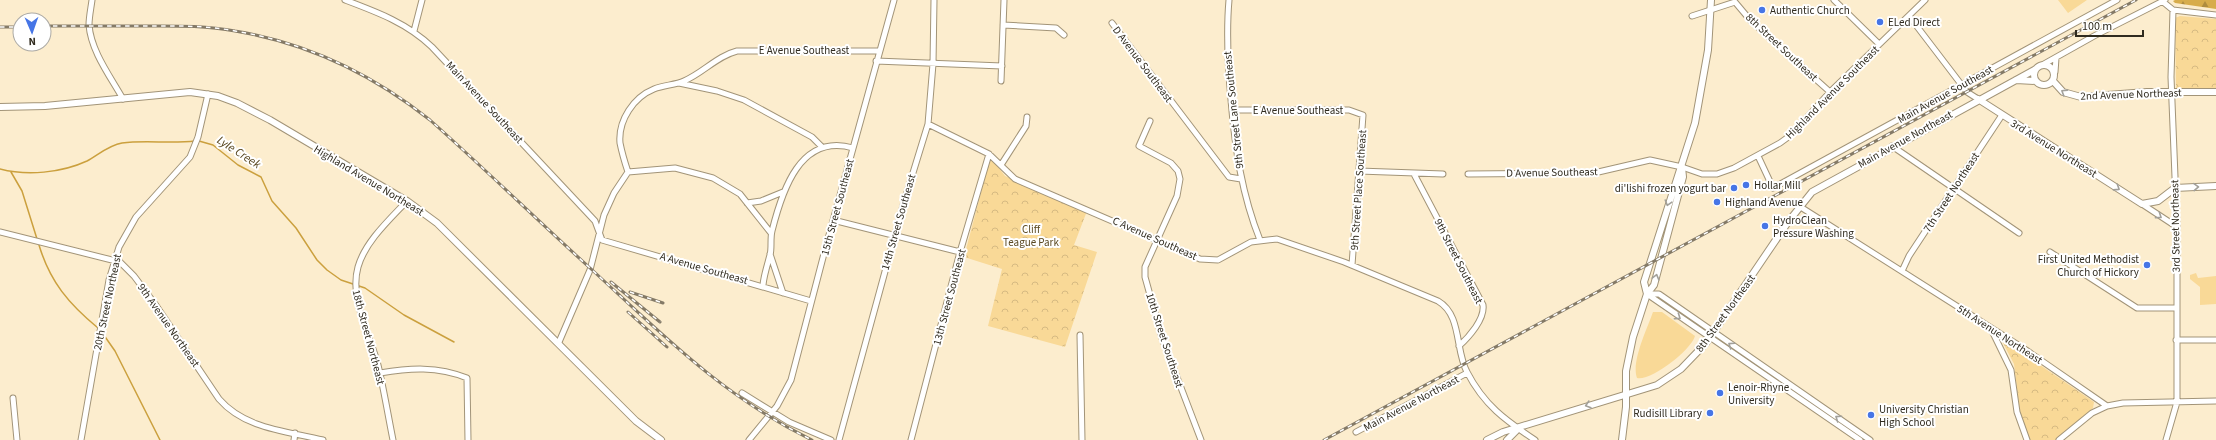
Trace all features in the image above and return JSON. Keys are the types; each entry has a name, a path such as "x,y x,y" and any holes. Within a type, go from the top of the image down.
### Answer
{"main road":[{"path":"1622,440 1628,360 1647,294 1654,285 1683,177 1682,167 1700,99 1708,50 1712,0"},
{"path":"2044,64 2051,66 2055,72 2053,81 2043,85 2036,81 2034,75 2036,69 2044,64"},
{"name":"Main Avenue Northeast","path":"1799,206 1816,189 1978,99 2036,69"},
{"name":"Main Avenue Northeast","path":"2016,80 2036,81"},
{"name":"2nd Avenue Northeast","path":"2053,81 2067,95 2081,97 2172,92 2216,92"},
{"name":"Highland Avenue Northeast","path":"0,107 45,106 190,92 208,94 227,99 248,108 407,201 444,229 559,342 636,421 661,440"},
{"name":"3rd Avenue Northeast","path":"1978,99 2142,204"},
{"path":"1647,294 1644,282 1676,175 1682,167"},
{"path":"2142,204 2158,201 2175,188 2216,186"},
{"name":"8th Street Northeast","path":"1626,395 1657,385 1670,377 1693,358 1711,335 1799,206"},
{"path":"1487,440 1518,428 1626,395"},
{"path":"1508,440 1518,428"}],"street":[{"path":"92,0 89,26 97,51 122,99"},
{"name":"Main Avenue Southeast","path":"345,0 393,20 414,31 432,46 595,221 599,234"},
{"path":"414,31 422,0"},
{"name":"15th Street Southeast","path":"749,440 773,411 791,380 876,61 894,0"},
{"name":"14th Street Southeast","path":"840,440 895,234 928,124 933,64 934,0"},
{"path":"1001,82 1004,0"},
{"name":"9th Street Lane Southeast","path":"1229,0 1227,39 1236,151 1241,179 1260,240"},
{"path":"1834,0 1879,44"},
{"name":"Highland Avenue Southeast","path":"1682,167 1702,174 1717,174 1758,156 1790,135 1830,92 1925,0"},
{"name":"Main Avenue Southeast","path":"1758,156 1773,188 2117,0"},
{"path":"2044,64 2062,53 2163,1 2173,10 2216,15"},
{"name":"8th Street Southeast","path":"1711,10 1735,2 1751,21 1830,92"},
{"path":"1692,16 1711,10"},
{"name":"3rd Street Northeast","path":"2166,440 2177,402 2177,227 2171,26 2173,10"},
{"name":"3rd Avenue Northeast","path":"1909,16 1961,85 1967,92 1978,99"},
{"name":"D Avenue Southeast","path":"1112,23 1229,177 1241,179"},
{"path":"1003,24 1056,28 1064,35"},
{"name":"E Avenue Southeast","path":"678,83 696,75 730,53 744,50 879,50"},
{"path":"2055,72 2056,58"},
{"path":"876,61 1002,66"},
{"path":"559,342 590,268 608,205 628,172 620,143 622,122 631,108 642,96 656,88 678,83 717,91 744,100 812,137 822,147"},
{"name":"20th Street Northeast","path":"81,440 114,262 124,236 136,216 190,157 198,136 208,94"},
{"name":"E Avenue Southeast","path":"1232,110 1349,110 1363,115"},
{"name":"9th Street Place Southeast","path":"1352,265 1363,115"},
{"name":"7th Street Northeast","path":"1902,270 1909,256 2002,115"},
{"path":"1001,165 1026,126 1027,116"},
{"path":"1150,121 1139,144 1146,150 1171,163 1180,175 1180,182 1176,196 1158,239"},
{"name":"C Avenue Southeast","path":"928,124 988,154 1015,179 1158,239 1200,259 1213,261 1222,259 1245,245 1260,240 1284,240 1352,265 1444,304 1452,316 1463,365 1467,373 1492,408 1535,440"},
{"path":"762,285 765,268 770,254 771,233 783,192 788,181 800,164 822,147 838,145 853,148"},
{"path":"1892,146 2019,233"},
{"name":"13th Street Southeast","path":"911,440 960,252 988,154"},
{"name":"D Avenue Southeast","path":"1468,174 1594,173 1650,160 1682,167"},
{"path":"628,172 675,168 698,173 726,184 740,194 771,233"},
{"path":"1359,171 1443,174"},
{"name":"9th Street Southeast","path":"1414,174 1482,305 1482,315 1468,337 1459,346"},
{"path":"747,203 762,201 783,192"},
{"name":"18th Street Northeast","path":"393,440 380,373 358,299 356,273 361,259 369,245 407,201"},
{"name":"3rd Avenue Northeast","path":"2142,204 2177,227"},
{"name":"5th Avenue Northeast","path":"1799,206 1902,270 1991,330 2026,350 2107,406"},
{"path":"833,220 895,234 960,252"},
{"name":"9th Avenue Northeast","path":"0,232 114,262 120,262 141,285 226,407 236,416 250,422 323,440"},
{"name":"A Avenue Southeast","path":"599,234 602,240 762,285 811,301"},
{"name":"10th Street Southeast","path":"1158,239 1145,267 1145,277 1162,338 1201,440"},
{"path":"2050,252 2137,308 2176,308"},
{"path":"770,254 783,293"},
{"path":"1647,294 1658,294 1711,335 1860,440"},
{"path":"1991,330 2011,370 2017,412 2028,440"},
{"path":"1080,335 1082,440"},
{"path":"1711,335 1870,440"},
{"path":"2176,340 2216,340"},
{"path":"380,373 425,368 446,371 467,378 468,440"},
{"name":"Main Avenue Northeast","path":"1356,432 1467,373"},
{"path":"742,393 789,422 831,440"},
{"path":"13,398 16,440"},
{"path":"2060,440 2092,413 2107,406 2123,403 2216,401"},
{"path":"294,440 295,433"}],"green space":[{"path":"2058,0 2087,0 2068,13"},
{"path":"2216,0 2216,9 2175,3 2173,1"},
{"path":"2180,16 2216,19 2216,88 2176,89 2175,18"},
{"name":"Cliff Teague Park","path":"993,160 1005,176 1087,211 1074,245 1097,252 1065,347 988,326 1002,269 964,257 989,162"},
{"path":"2196,273 2198,278 2216,276 2216,304 2200,305 2200,287 2190,279 2190,275"},
{"path":"1653,312 1662,312 1695,336 1692,342 1679,356 1661,370 1644,378 1637,378 1636,363"},
{"path":"2005,341 2094,402 2093,408 2057,440 2030,440 2021,421 2014,364 2003,343"}],"waterway":[{"name":"Lyle Creek","path":"0,169 33,173 55,171 87,161 117,144 195,141"},
{"name":"Lyle Creek","path":"199,141 213,145 238,165 261,177 272,201 296,228 317,260 327,270 341,280 365,288 404,315 454,342"},
{"path":"11,172 22,191 37,239"},
{"path":"39,245 49,270 69,301 98,328"},
{"path":"101,331 115,351 160,440"}],"railway":[{"path":"1324,440 2136,0"},
{"path":"52,26 177,26 223,29 262,36 313,52 362,75 408,103 430,120 642,317 721,384 749,404 812,440"},
{"path":"0,27 12,27"},
{"path":"611,282 660,322"},
{"path":"630,292 663,303"},
{"path":"628,312 667,347"}],"place":[{"name":"Authentic Church","path":"1762,10"},
{"name":"ELed Direct","path":"1880,22"},
{"name":"Hollar Mill","path":"1746,185"},
{"name":"di'lishi frozen yogurt bar","path":"1734,188"},
{"name":"Highland Avenue","path":"1717,202"},
{"name":"HydroClean Pressure Washing","path":"1765,226"},
{"name":"First United Methodist Church of Hickory","path":"2147,265"},
{"name":"Lenoir-Rhyne University","path":"1720,393"},
{"name":"Rudisill Library","path":"1710,413"},
{"name":"University Christian High School","path":"1871,415"}]}
